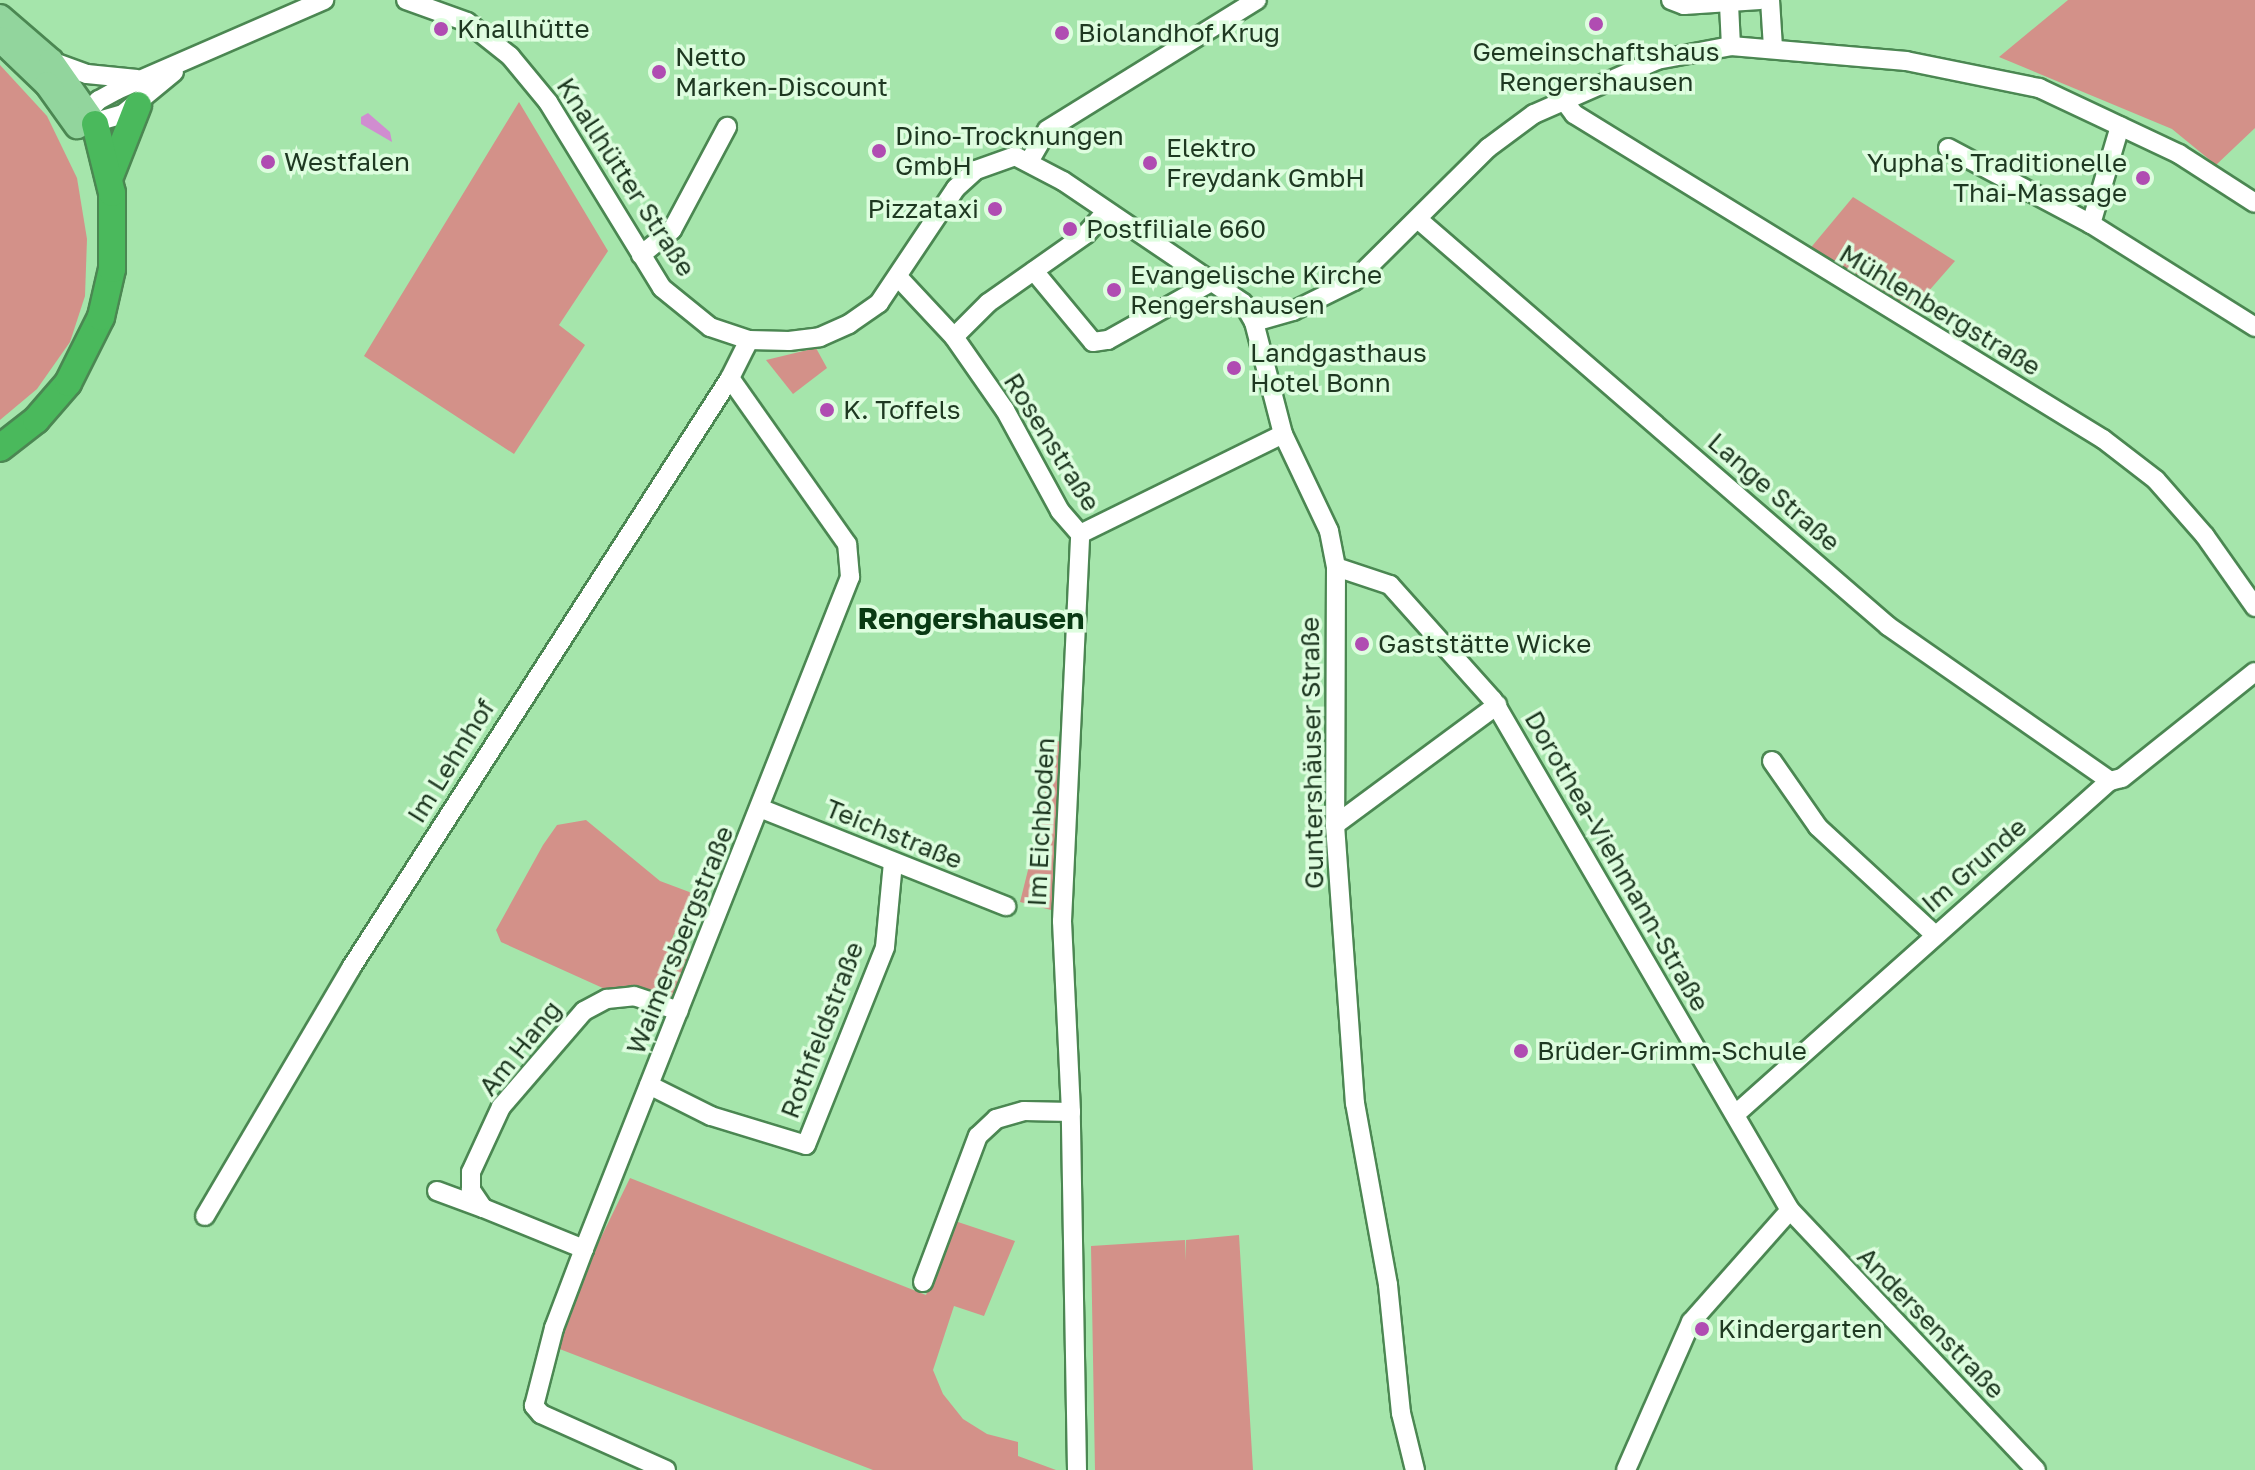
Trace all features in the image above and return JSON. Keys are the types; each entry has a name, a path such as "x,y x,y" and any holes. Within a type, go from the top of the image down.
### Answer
{"highway":[{"path":"0,448 53,402 92,340 110,281 111,177 141,92"},
{"path":"86,120 111,177"},
{"path":"86,120 112,220"}],"main road":[{"path":"0,17 51,61 86,120"},
{"path":"0,39 86,120"}],"street":[{"path":"86,120 141,92 182,65 324,0"},
{"name":"Knallhütter Straße","path":"406,0 467,22 510,56 548,102 662,288 710,327 749,340 820,337 849,324 879,303 956,188 976,170 999,158 1030,160"},
{"path":"1030,160 1047,130 1257,0"},
{"path":"1671,0 1729,4 1760,0"},
{"path":"1770,0 1773,48"},
{"path":"1729,4 1731,46"},
{"path":"1254,322 1293,311 1354,281 1420,221 1488,148 1562,98 1657,60 1731,46 1906,61 2039,88 2179,154 2255,203"},
{"path":"51,61 106,77 141,92"},
{"path":"86,120 141,92 182,65"},
{"name":"Mühlenbergstraße","path":"1562,98 1587,122 2103,439 2156,480 2205,536 2255,607"},
{"path":"2091,224 2120,126"},
{"path":"641,255 672,230 727,127"},
{"path":"1948,148 2091,224 2255,327"},
{"name":"Guntershäuser Straße","path":"1030,160 1243,303 1254,322 1283,434 1329,531 1336,567 1335,825 1355,1103 1388,1285 1410,1466"},
{"path":"954,337 988,303 1086,234 1106,212"},
{"name":"Lange Straße","path":"1420,221 1888,626 2110,781"},
{"path":"1034,271 1093,342 1108,340 1213,281"},
{"name":"Rosenstraße","path":"898,277 954,337 1005,410 1060,511 1080,534 1283,434"},
{"name":"Im Lehnhof","path":"205,1216 351,968 730,378 749,340"},
{"name":"Waimersbergstraße","path":"666,1470 541,1414 534,1406 554,1328 584,1249 762,809 850,577 847,544 730,378"},
{"name":"Im Eichboden","path":"1077,1470 1071,1112 1062,921 1080,534"},
{"name":"Dorothea-Viehmann-Straße","path":"1336,567 1390,585 1497,705 1608,904 1738,1112 1790,1210"},
{"name":"Im Grunde","path":"1738,1112 1934,934 2110,781 2122,778 2255,672"},
{"path":"1335,825 1497,705"},
{"path":"1772,761 1818,827 1934,934"},
{"name":"Teichstraße","path":"762,809 1006,906"},
{"name":"Rothfeldstraße","path":"649,1085 711,1116 806,1145 885,947 893,862"},
{"name":"Am Hang","path":"483,1208 471,1190 471,1172 501,1107 584,1011 607,999 634,996 679,1011"},
{"path":"923,1282 978,1136 996,1119 1024,1111 1071,1112"},
{"path":"437,1191 584,1249"},
{"path":"1626,1470 1691,1322 1790,1210"},
{"name":"Andersenstraße","path":"1790,1210 2036,1470"}],"shaded area":[{"path":"2068,0 2255,0 2255,128 2216,165 2172,129 1999,57"},
{"path":"0,65 47,116 77,178 87,239 85,296 70,342 37,389 0,420"},
{"path":"519,102 608,251 559,325 585,345 514,454 364,356"},
{"path":"368,113 390,132 392,142 361,124 361,117"},
{"path":"1853,197 1955,261 1906,317 1808,251"},
{"path":"816,348 827,368 793,394 766,360"},
{"path":"1052,740 1068,743 1059,912 1020,902 1042,814"},
{"path":"586,820 660,881 708,899 706,908 692,902 673,936 672,943 694,954 671,1003 605,989 501,942 496,930 543,845 557,825"},
{"path":"630,1178 926,1295 955,1221 1015,1241 984,1316 954,1306 933,1370 943,1394 963,1419 987,1434 1018,1442 1018,1456 1056,1470 873,1470 557,1348 568,1305"},
{"path":"1239,1235 1253,1470 1095,1470 1091,1246 1185,1240 1186,1261 1186,1240"}],"place":[{"name":"Gemeinschaftshaus Rengershausen","path":"1596,24"},
{"name":"Knallhütte","path":"441,29"},
{"name":"Biolandhof Krug","path":"1062,33"},
{"name":"Netto Marken-Discount","path":"659,72"},
{"name":"Dino-Trocknungen GmbH","path":"879,151"},
{"name":"Westfalen","path":"268,162"},
{"name":"Elektro Freydank GmbH","path":"1150,163"},
{"name":"Yupha's Traditionelle Thai-Massage","path":"2143,178"},
{"name":"Pizzataxi","path":"995,209"},
{"name":"Postfiliale 660","path":"1070,229"},
{"name":"Evangelische Kirche Rengershausen","path":"1114,290"},
{"name":"Landgasthaus Hotel Bonn","path":"1234,368"},
{"name":"K. Toffels","path":"827,410"},
{"name":"Gaststätte Wicke","path":"1362,644"},
{"name":"Brüder-Grimm-Schule","path":"1521,1051"},
{"name":"Kindergarten","path":"1702,1329"}],"district":[{"name":"Rengershausen","path":"971,618"}]}
